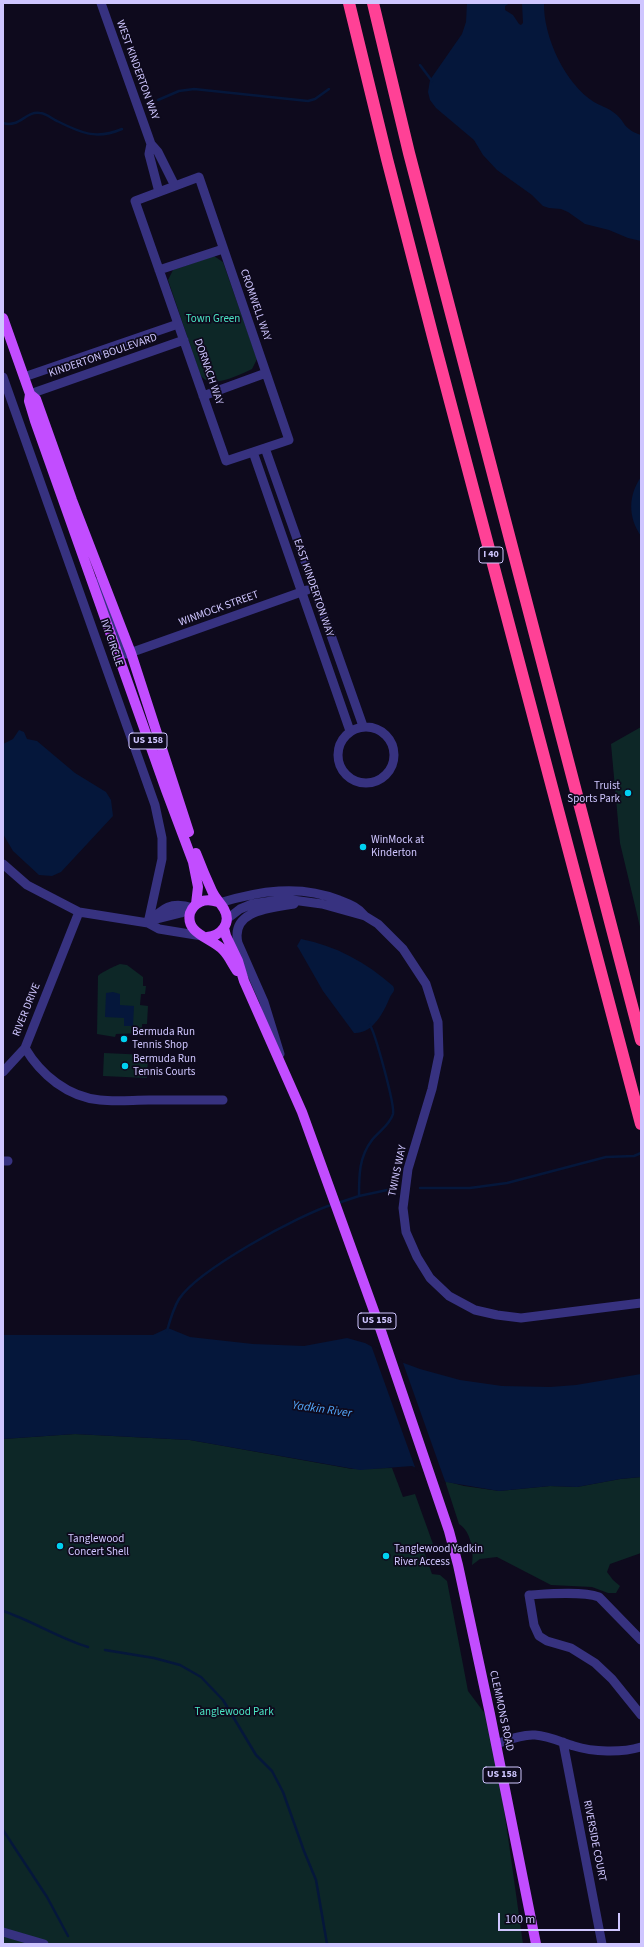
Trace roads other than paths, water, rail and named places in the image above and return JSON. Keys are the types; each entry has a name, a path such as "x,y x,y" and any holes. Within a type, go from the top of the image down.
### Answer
{"highway":[{"name":"I 40","path":"349,3 429,322 641,1124"},
{"name":"I 40","path":"373,3 411,160 641,1040"}],"main road":[{"name":"US 158","path":"3,318 30,394 29,401 35,420 193,862 198,887 194,906"},
{"name":"US 158","path":"30,394 36,399 72,500 131,653 186,825 218,903"},
{"path":"209,900 218,903 225,909 225,923 217,935 204,936 194,930 190,922 194,906 209,900"},
{"name":"US 158","path":"225,923 226,936 238,961 244,981 288,1078"},
{"name":"US 158","path":"204,936 223,950 244,981"},
{"name":"CLEMMONS ROAD","path":"288,1078 302,1112 379,1325 449,1531 458,1565 496,1744 536,1944"}],"street":[{"name":"WEST KINDERTON WAY","path":"101,3 151,144 158,152 175,186"},
{"name":"WEST KINDERTON WAY","path":"151,144 149,154 159,192"},
{"name":"CROMWELL WAY","path":"175,186 199,177 289,440 265,448"},
{"path":"159,192 175,186"},
{"name":"DORNACH WAY","path":"159,192 135,201 226,461 253,452"},
{"path":"159,270 223,249"},
{"name":"KINDERTON BOULEVARD","path":"24,377 178,324"},
{"name":"KINDERTON BOULEVARD","path":"30,394 184,340"},
{"path":"203,396 266,373"},
{"name":"IVY CIRCLE","path":"3,377 155,805 162,838 162,859 148,923"},
{"path":"253,452 265,448"},
{"name":"EAST KINDERTON WAY","path":"265,448 363,726"},
{"name":"EAST KINDERTON WAY","path":"253,452 350,731"},
{"path":"91,579 100,589 126,653 131,653"},
{"name":"WINMOCK STREET","path":"131,653 314,587"},
{"path":"363,726 373,727 382,732 390,739 394,748 394,759 391,768 384,777 375,782 365,784 355,782 347,776 340,768 338,758 338,748 343,738 350,731 363,726"},
{"path":"3,864 27,885 79,912 148,923 159,928 204,936"},
{"name":"TWINS WAY","path":"218,903 257,893 273,891 304,891 340,900 360,909 365,916 378,924 403,949 426,984 438,1022 439,1055 432,1089 408,1169 403,1208 406,1232 417,1257 430,1278 449,1296 475,1310 497,1316 521,1318 641,1302"},
{"name":"TWINS WAY","path":"225,923 240,909 264,901 286,899 328,905 356,915 365,916"},
{"name":"TWINS WAY","path":"288,1078 264,1002 238,943 236,932 242,920 254,912 304,902"},
{"path":"148,923 194,906"},
{"name":"RIVER DRIVE","path":"79,912 25,1048 44,1073 58,1084 77,1095 100,1100 223,1100"},
{"path":"3,1072 25,1048"},
{"path":"641,1640 599,1597 591,1595 549,1594 529,1596 534,1625 539,1636 547,1641 571,1648 595,1663 612,1679 641,1715"},
{"path":"496,1744 533,1735 593,1750 626,1750 641,1747"},
{"name":"RIVERSIDE COURT","path":"563,1742 602,1944"},
{"path":"3,1926 13,1929 26,1937"},
{"path":"3,1932 26,1937 44,1944"}],"water":[{"path":"467,3 510,3 505,6 505,10 513,15 521,25 523,23 522,3 544,3 547,30 552,44 565,71 574,84 583,94 617,116 630,130 641,135 641,241 628,238 609,230 585,224 561,209 543,206 532,195 497,170 483,155 474,140 436,108 430,100 428,92 430,80 462,34 466,22"},
{"path":"641,477 641,536 634,521 631,506 634,492"},
{"path":"19,730 24,732 27,739 37,741 75,773 106,792 111,800 113,816 61,872 52,876 39,875 13,851 3,834 3,744 13,739"},
{"path":"301,939 326,946 350,956 383,977 393,986 394,991 385,1009 377,1021 367,1030 354,1033 323,991 297,946"},
{"path":"113,992 120,994 120,1005 134,1006 133,1026 124,1026 124,1018 105,1017 106,993"},
{"name":"Yadkin River","path":"168,1328 190,1337 253,1344 304,1346 347,1338 365,1343 401,1362 420,1369 460,1380 502,1386 550,1387 576,1385 641,1374 641,1477 620,1479 577,1487 550,1486 499,1491 446,1482 412,1466 360,1470 190,1440 75,1434 3,1439 3,1335 153,1335"}],"waterway":[{"path":"420,65 432,81"},
{"path":"158,100 179,91 194,89 308,101 315,99 329,89"},
{"path":"3,123 9,124 18,122 30,114 42,113 74,129 89,134 104,134 122,129"},
{"path":"359,1196 360,1174 364,1153 372,1140 387,1125 393,1114 391,1098 384,1070 370,1025"},
{"path":"420,1188 470,1188 507,1183 606,1157 634,1156 641,1153"},
{"path":"338,1203 359,1196 392,1189"},
{"path":"167,1331 173,1311 179,1299 206,1273 274,1231 297,1219 334,1204"},
{"path":"3,1611 66,1639 88,1647"},
{"path":"105,1650 154,1658 180,1665 201,1677 223,1700 256,1755 272,1771 283,1792 316,1880 327,1944"},
{"path":"3,1830 47,1897 68,1936"}],"place":[{"name":"Truist Sports Park","path":"628,793"},
{"name":"WinMock at Kinderton","path":"363,847"},
{"name":"Bermuda Run Tennis Shop","path":"124,1039"},
{"name":"Bermuda Run Tennis Courts","path":"125,1066"},
{"name":"Tanglewood Concert Shell","path":"60,1546"},
{"name":"Tanglewood Yadkin River Access","path":"386,1556"}],"park label":[{"name":"Town Green","path":"213,320"},
{"name":"Tanglewood Park","path":"234,1713"}]}
